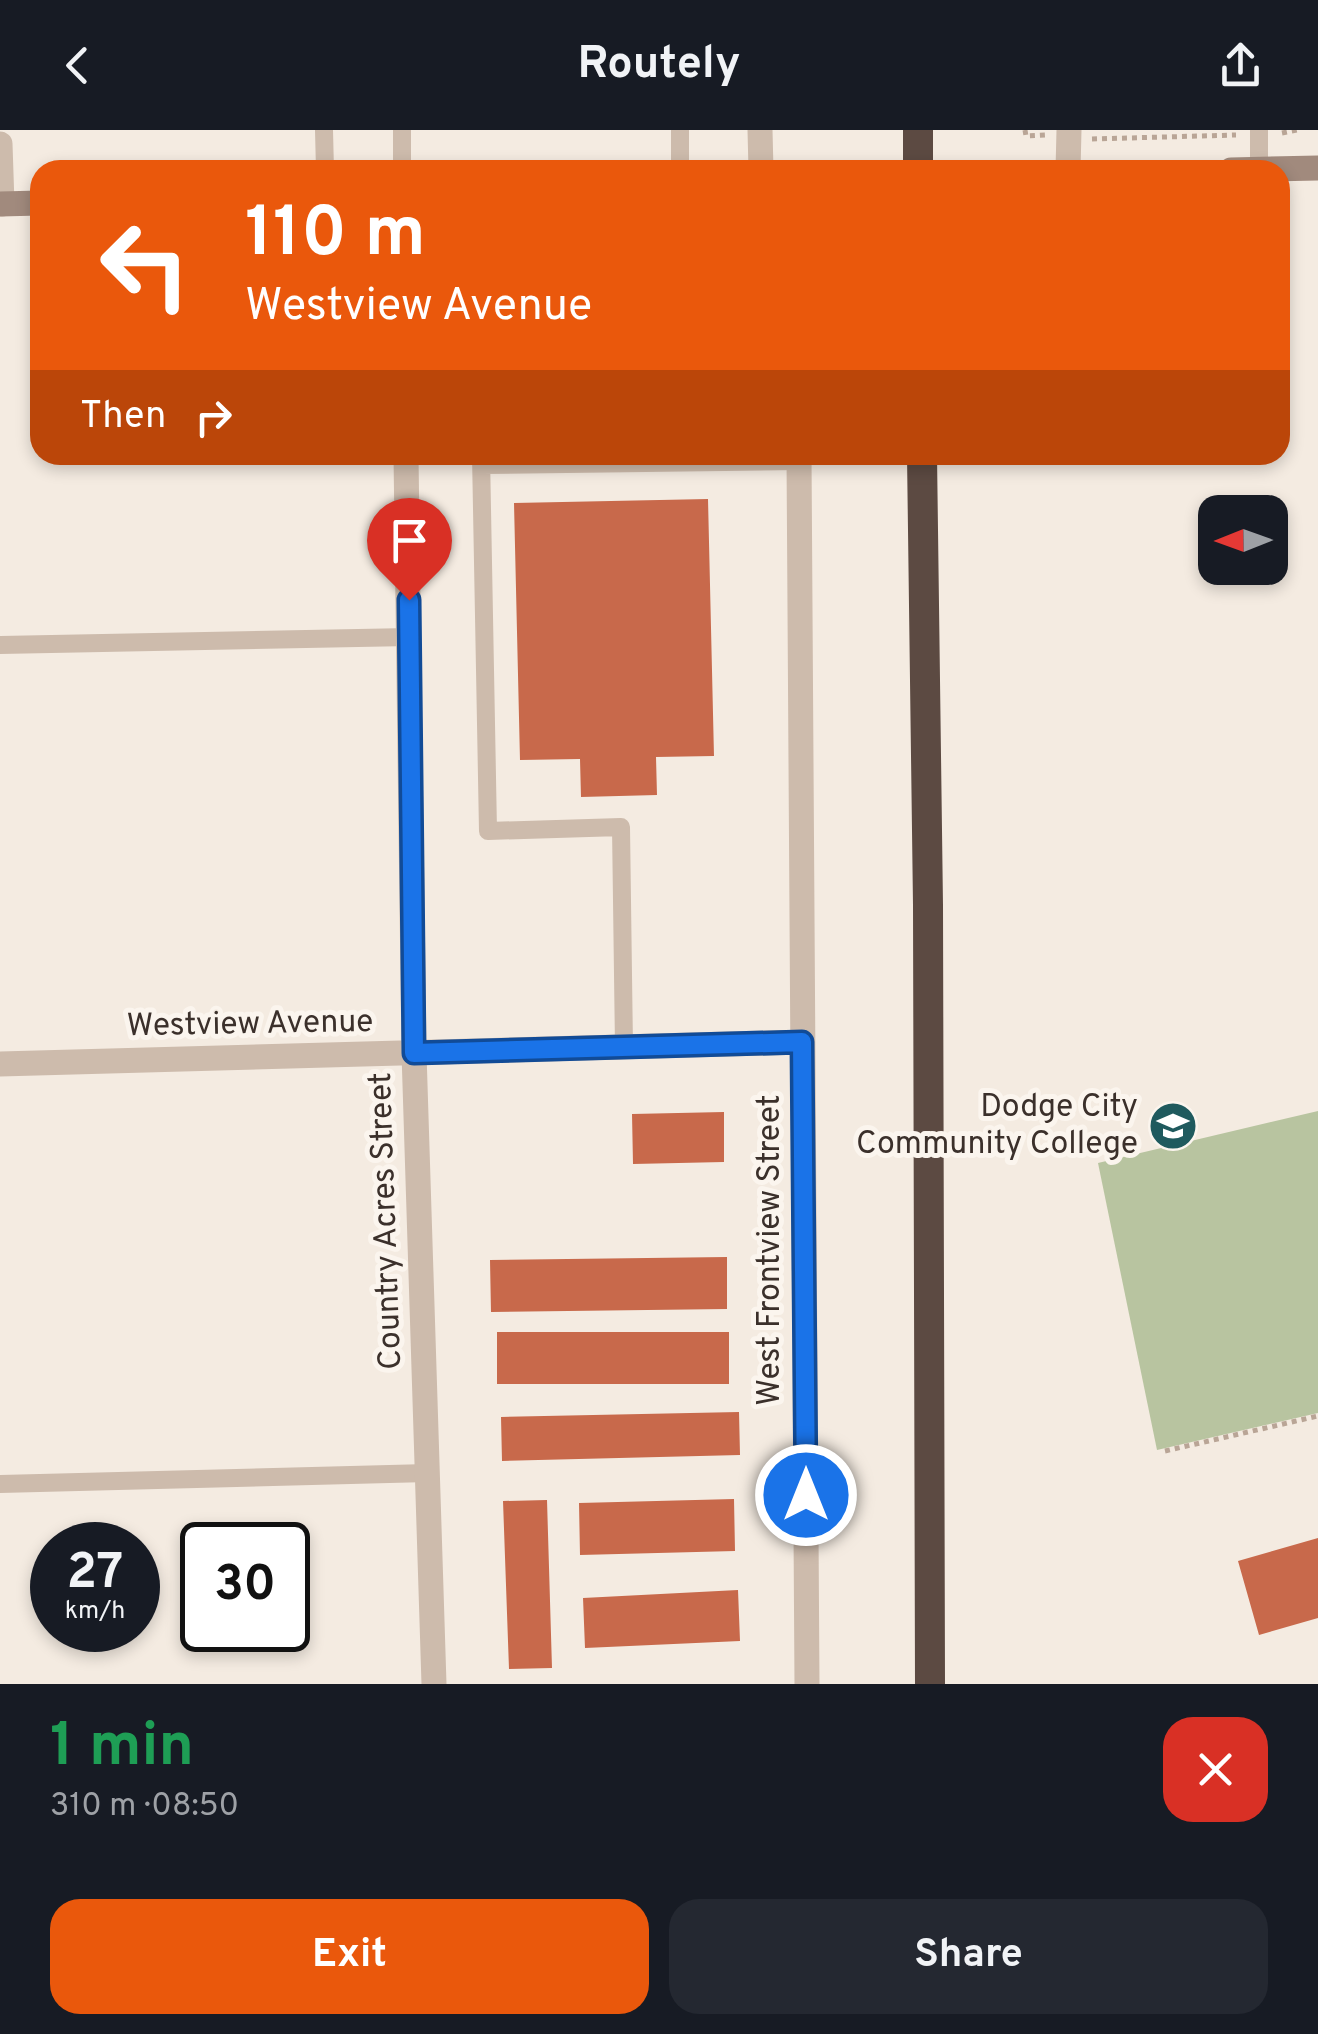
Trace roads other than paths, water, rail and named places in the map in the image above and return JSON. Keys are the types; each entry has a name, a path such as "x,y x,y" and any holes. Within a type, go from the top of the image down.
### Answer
{"highway":[{"path":"918,130 918,160"},
{"path":"922,465 928,905 930,1684"}],"main road":[{"path":"1290,169 1318,168"},
{"path":"1,204 30,203"}],"street":[{"path":"760,130 761,160"},
{"path":"1068,160 1069,133"},
{"path":"0,144 1,204"},
{"name":"Country Acres Street","path":"406,465 414,1053 434,1684"},
{"name":"West Frontview Street","path":"799,465 807,1684"},
{"name":"Westview Avenue","path":"0,1064 802,1042"}],"lane":[{"path":"324,130 324,160"},
{"path":"402,130 402,160"},
{"path":"680,130 680,160"},
{"path":"1259,132 1259,160"},
{"path":"482,465 488,831 621,827 624,1047"},
{"path":"0,645 410,637"},
{"path":"0,1484 428,1472"}],"place":[{"name":"Dodge City Community College","path":"1173,1126"}]}
